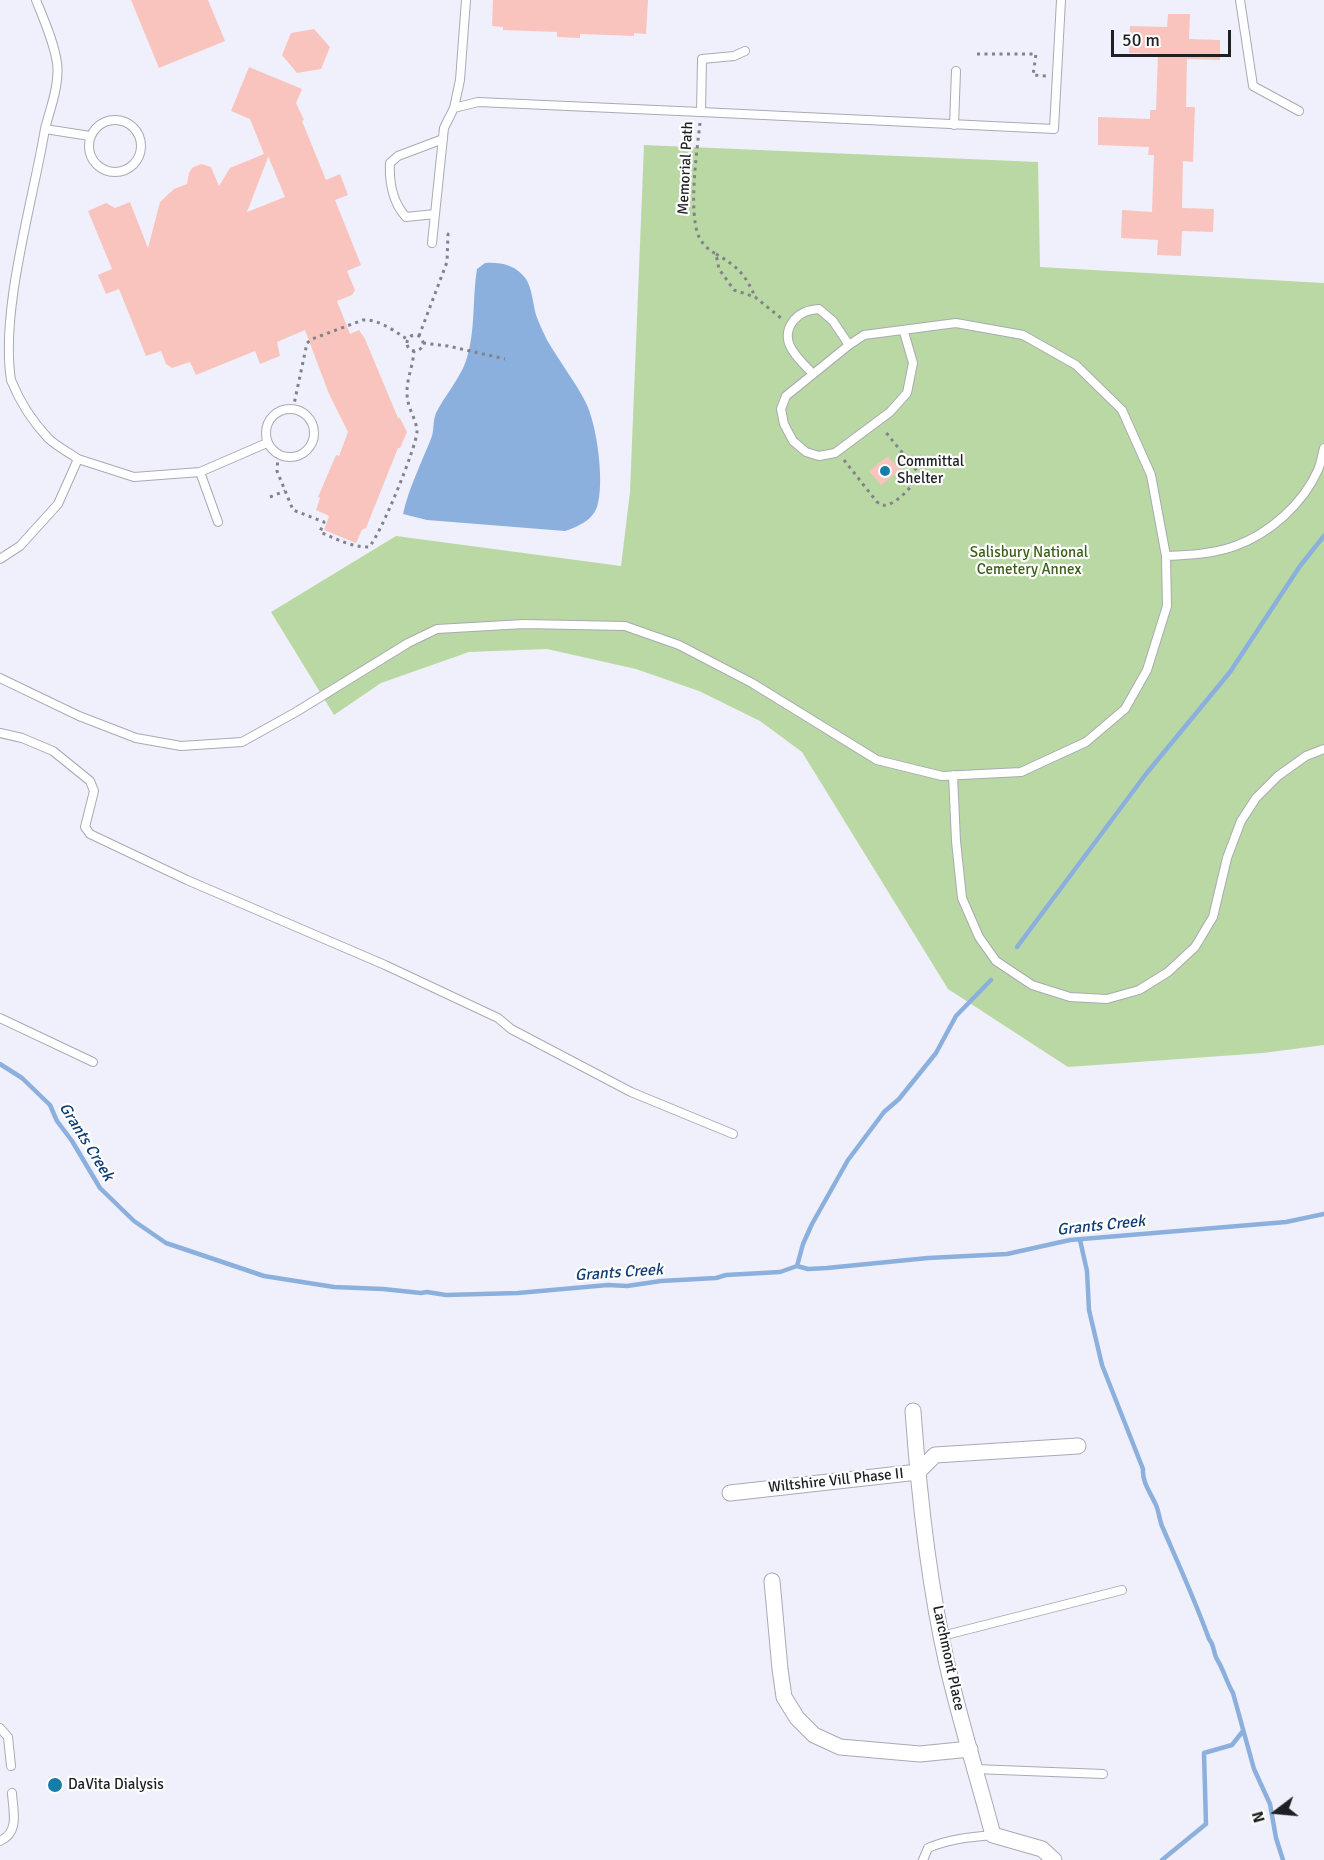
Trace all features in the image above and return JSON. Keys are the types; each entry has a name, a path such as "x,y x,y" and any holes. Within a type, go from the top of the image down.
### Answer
{"street":[{"name":"Larchmont Place","path":"913,1411 929,1562 947,1663 993,1835"},
{"name":"Wiltshire Vill Phase II","path":"730,1493 918,1472 935,1455 1078,1446"},
{"path":"772,1581 784,1697 797,1718 814,1735 840,1747 920,1754 970,1749"},
{"path":"993,1835 1042,1849 1054,1860"}],"lane":[{"path":"36,0 47,26 57,65 55,90 40,160 7,290 4,343 11,380 30,415 49,439 78,459 134,477 200,472 267,443"},
{"path":"433,238 444,128 454,108 460,80 466,0"},
{"path":"454,108 478,102 1054,129 1061,0"},
{"path":"1240,0 1253,86 1299,111"},
{"path":"701,112 702,59 734,56 745,51"},
{"path":"954,124 956,71"},
{"path":"117,119 125,121 132,126 141,140 139,157 127,170 118,172 100,168 90,153 90,136 100,123 117,119"},
{"path":"45,129 90,136"},
{"path":"435,214 406,218 400,210 389,179 390,163 398,156 443,139"},
{"path":"812,373 789,345 786,335 799,314 808,309 819,309 833,321 849,345"},
{"path":"0,678 79,716 136,738 181,746 242,742 296,712 408,643 436,629 524,624 626,627 679,645 752,683 877,760 942,776 1021,772 1086,742 1125,709 1147,670 1167,606 1166,556 1151,475 1122,410 1076,365 1023,335 956,324 864,335 849,345 786,396 781,409 784,424 793,441 806,452 819,456 837,452 890,412 907,393 913,363 904,332"},
{"path":"293,409 310,418 314,434 313,442 302,454 294,457 278,455 267,443 266,427 269,420 281,410 293,409"},
{"path":"1166,556 1202,554 1235,546 1266,530 1296,505 1318,470 1324,448"},
{"path":"0,559 20,546 58,504 78,459"},
{"path":"200,472 218,522"},
{"path":"0,733 22,738 53,751 90,781 94,791 85,826 90,834 187,880 396,970 498,1018 511,1029 631,1092 733,1134"},
{"path":"953,775 956,841 962,898 979,937 996,960 1032,985 1070,997 1107,999 1139,990 1168,972 1195,947 1213,917 1227,858 1241,820 1256,798 1287,769 1306,756 1324,749"},
{"path":"0,1018 93,1062"},
{"path":"942,1636 1122,1590"},
{"path":"0,1728 8,1737 10,1766"},
{"path":"975,1769 1103,1774"},
{"path":"0,1840 12,1833 14,1826 12,1793"},
{"path":"923,1860 928,1848 938,1843 958,1838 993,1835"}],"path":[{"path":"977,54 1036,54 1033,75 1057,76"},
{"name":"Memorial Path","path":"701,112 695,186 695,224 706,248 730,262 744,274 755,297"},
{"path":"419,336 447,262 448,234 433,238"},
{"name":"Memorial Path","path":"716,254 719,269 734,290 755,297 777,316 791,324"},
{"path":"293,409 307,343 312,339 369,319 407,339"},
{"path":"407,339 414,335 419,336"},
{"path":"419,336 423,343"},
{"path":"407,339 408,347 414,351"},
{"path":"414,351 421,348 423,343"},
{"path":"423,343 506,359"},
{"path":"278,455 277,471 293,510 324,522 320,532 359,547 373,543 406,467 417,432 407,397 414,351"},
{"path":"837,452 880,504 890,504 914,484 918,476 917,471 877,422"},
{"path":"270,497 285,491"}],"green space":[{"name":"Salisbury National Cemetery Annex","path":"644,145 1038,162 1040,267 1324,283 1324,1045 1263,1053 1068,1067 948,989 802,752 760,721 699,691 636,669 547,649 469,652 381,683 334,715 271,612 396,536 621,566 630,492"}],"water":[{"path":"485,263 508,265 518,270 526,279 536,315 546,337 582,395 590,413 599,454 600,484 597,507 588,520 565,531 427,520 403,514 412,484 432,436 436,413 466,361 473,327 477,269"}],"building":[{"path":"131,0 208,0 225,41 159,68"},
{"path":"493,0 648,0 646,34 634,33 634,36 580,34 580,38 557,37 557,32 503,30 503,27 492,26"},
{"path":"1168,14 1190,14 1189,39 1220,40 1220,60 1187,59 1186,107 1195,107 1193,162 1183,161 1182,208 1214,209 1213,232 1182,231 1181,256 1157,255 1158,240 1121,238 1122,210 1152,212 1154,155 1148,155 1149,147 1098,145 1098,117 1150,119 1150,110 1156,110 1158,54 1129,53 1130,26 1167,27"},
{"path":"314,29 330,47 321,69 297,73 282,55 291,33"},
{"path":"249,67 302,89 296,103 326,180 340,174 348,195 335,200 361,265 347,271 355,290 352,295 337,301 350,334 359,330 365,339 398,418 407,432 398,448 366,528 362,530 356,543 324,530 329,516 316,510 320,498 318,497 336,455 339,456 348,432 329,394 305,330 277,342 280,356 260,364 255,351 196,375 190,362 172,368 166,364 161,351 146,356 119,289 106,294 98,275 112,269 88,211 106,203 115,208 130,202 148,248 160,202 174,189 187,184 192,168 201,164 211,167 219,186 230,168 264,154 250,119 231,111","holes":["268,156 285,197 247,212"]},
{"name":"Committal Shelter","path":"888,456 900,470 881,485 869,471"}],"waterway":[{"path":"1017,947 1146,774 1230,672 1300,566 1324,536"},
{"path":"797,1266 812,1224 848,1160 884,1112 899,1099 936,1053 956,1016 991,980"},
{"name":"Grants Creek","path":"0,1064 22,1078 50,1105 57,1121 72,1141 100,1188 134,1221 166,1243 264,1276 334,1287 446,1295 518,1293 608,1285 627,1286 661,1281 716,1278 726,1275 780,1272 797,1266 808,1269 827,1268 928,1258 1007,1254 1070,1240 1286,1222 1324,1214"},
{"path":"1080,1240 1087,1271 1089,1310 1102,1365 1143,1469 1145,1483 1162,1526 1216,1658 1233,1693 1254,1769 1270,1804 1276,1838 1283,1860"},
{"path":"1162,1860 1206,1824 1204,1753 1232,1745 1243,1731"}],"place":[{"name":"Committal Shelter","path":"885,471"},
{"name":"DaVita Dialysis","path":"55,1785"}]}
